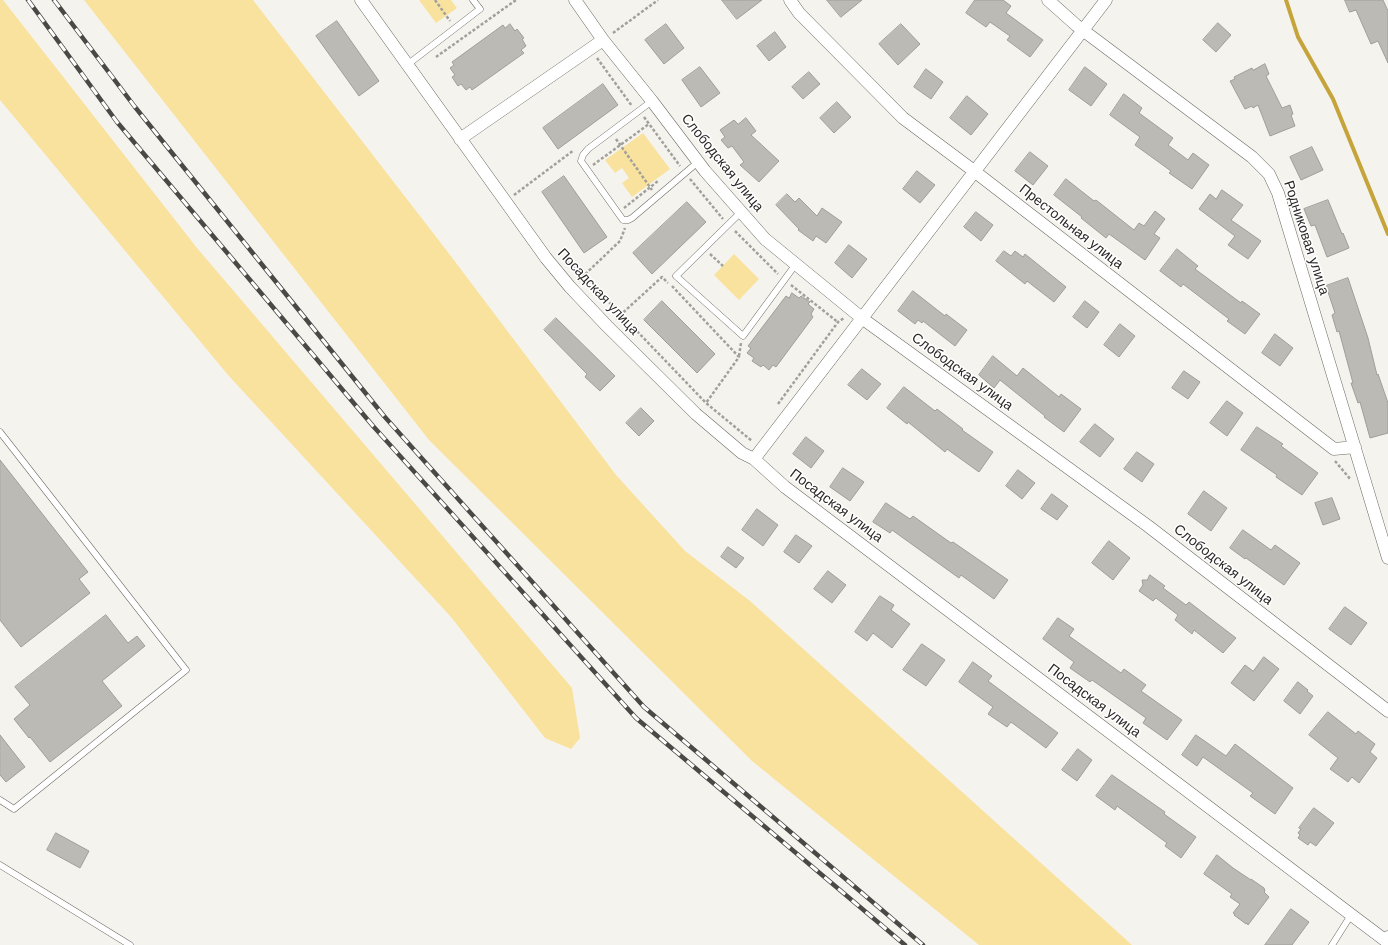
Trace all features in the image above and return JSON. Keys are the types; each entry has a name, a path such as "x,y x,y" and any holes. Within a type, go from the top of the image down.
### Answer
{"street":[{"name":"Посадская улица","path":"361,0 546,258 570,287 696,414 742,453 754,459 785,487 1351,915 1387,939"},
{"name":"Слободская улица","path":"575,0 603,40 698,162 765,239 863,319 1148,526 1388,710"},
{"name":"Престольная улица","path":"790,0 799,13 903,118 974,171 1334,449 1355,447"},
{"name":"Родниковая улица","path":"1048,0 1084,30 1252,157 1268,174 1278,193 1388,558"},
{"path":"754,459 863,319 974,171 1106,0"},
{"path":"460,139 603,40"}],"lane":[{"path":"407,65 480,10 473,0"},
{"path":"652,101 582,155 581,161 623,220 632,218 698,162"},
{"path":"741,212 676,276 742,336 796,264"},
{"path":"0,432 186,670 14,809 0,800"},
{"path":"0,865 130,945"},
{"path":"1332,945 1351,915"}],"path":[{"path":"435,0 462,38"},
{"path":"430,61 516,0"},
{"path":"603,40 658,0"},
{"path":"587,169 649,124"},
{"path":"611,132 657,197"},
{"path":"505,202 577,148"},
{"path":"674,170 679,165"},
{"path":"618,212 662,179"},
{"path":"512,188 521,200"},
{"path":"570,287 620,242 628,220"},
{"path":"704,248 723,266"},
{"path":"564,260 584,276 706,403 752,440 742,453"},
{"path":"608,326 662,277 739,357 706,403 696,414"}],"shaded area":[{"path":"0,0 3,0 197,248 572,688 580,738 571,749 545,738 451,617 228,375 0,100"},
{"path":"84,0 253,0 447,251 616,475 685,551 750,601 1132,945 979,945 752,761 429,440"},
{"path":"419,0 451,0 457,8 436,23"},
{"path":"643,133 670,169 632,197 622,183 629,178 622,168 615,173 605,160"},
{"path":"734,254 759,279 739,300 714,275"}],"building":[{"path":"722,0 762,0 737,19"},
{"path":"827,0 862,0 841,17"},
{"path":"975,0 1003,0 1011,6 1006,13 1043,40 1030,57 1007,40 1010,36 990,22 986,27 966,13"},
{"path":"1345,0 1383,0 1388,11 1388,63 1378,41 1371,44 1356,10 1350,12"},
{"path":"337,21 379,81 359,96 316,36"},
{"path":"1218,23 1231,35 1216,52 1203,40"},
{"path":"510,24 515,31 517,29 524,38 522,39 526,46 521,50 524,53 472,90 470,87 466,90 461,84 458,86 452,77 455,75 450,68 454,65 452,62 503,25 505,28"},
{"path":"666,24 684,48 664,64 645,40"},
{"path":"901,24 920,44 898,65 879,44"},
{"path":"775,32 786,47 769,61 757,46"},
{"path":"1265,64 1269,74 1266,76 1282,108 1290,105 1293,114 1291,115 1295,126 1270,136 1258,105 1253,108 1252,106 1245,109 1230,81 1235,79 1234,77 1252,68 1253,70"},
{"path":"700,67 720,93 701,107 682,80"},
{"path":"1085,67 1107,84 1091,106 1069,90"},
{"path":"926,69 943,82 931,99 914,87"},
{"path":"809,72 820,84 803,99 792,87"},
{"path":"603,84 618,105 558,149 543,128"},
{"path":"1124,94 1142,108 1139,113 1173,138 1168,145 1188,160 1193,153 1209,165 1192,189 1169,173 1171,171 1135,145 1140,137 1110,115"},
{"path":"967,96 988,114 971,135 950,118"},
{"path":"837,102 851,117 834,133 820,118"},
{"path":"746,118 756,131 751,135 779,161 759,182 740,165 744,162 732,146 728,148 721,140 725,137 720,130 734,120 738,124"},
{"path":"1312,147 1323,170 1301,180 1290,157"},
{"path":"1030,152 1048,166 1033,185 1015,171"},
{"path":"917,171 935,185 920,203 903,189"},
{"path":"564,176 607,237 584,253 542,192"},
{"path":"1066,179 1134,230 1139,223 1144,226 1155,211 1165,219 1154,234 1160,238 1145,260 1109,234 1106,238 1054,195"},
{"path":"1222,190 1243,205 1231,220 1261,241 1248,259 1228,245 1235,236 1199,209 1210,194 1216,199"},
{"path":"787,194 795,202 799,198 817,216 822,208 842,222 826,243 816,236 813,241 798,230 799,229 776,205"},
{"path":"1328,200 1349,248 1327,257 1315,225 1311,226 1304,209"},
{"path":"687,202 706,222 652,274 633,253"},
{"path":"976,212 993,225 981,241 964,227"},
{"path":"849,245 867,259 852,278 835,263"},
{"path":"1177,249 1198,266 1195,269 1241,303 1242,301 1260,314 1245,334 1227,321 1229,319 1183,284 1181,287 1160,271"},
{"path":"1004,251 1011,256 1015,251 1023,257 1025,254 1066,287 1054,302 1027,281 1025,284 996,261"},
{"path":"1348,278 1368,338 1377,375 1378,374 1388,403 1388,433 1370,438 1360,402 1358,403 1351,383 1353,383 1339,331 1337,332 1332,315 1335,313 1326,286"},
{"path":"913,291 945,316 946,314 967,330 955,346 923,321 922,323 918,320 915,324 898,311"},
{"path":"792,293 799,298 801,296 810,302 808,304 814,309 811,314 813,317 776,367 773,365 769,370 763,365 761,367 752,361 754,358 747,353 751,348 748,346 786,296 789,298"},
{"path":"662,301 715,354 697,373 644,320"},
{"path":"1085,301 1099,312 1087,328 1073,317"},
{"path":"556,318 615,376 600,391 585,377 587,374 544,330"},
{"path":"1120,324 1135,336 1119,357 1104,345"},
{"path":"1275,334 1293,348 1280,366 1262,353"},
{"path":"993,356 1017,376 1023,368 1059,397 1061,394 1081,409 1064,432 1000,380 994,388 979,375"},
{"path":"862,369 881,384 867,400 848,385"},
{"path":"1184,371 1200,382 1188,399 1172,388"},
{"path":"904,387 935,411 937,409 963,429 962,430 993,452 979,472 947,449 945,452 908,422 907,424 887,408"},
{"path":"1227,401 1243,413 1227,436 1210,423"},
{"path":"641,408 654,421 639,436 626,423"},
{"path":"1095,424 1114,439 1100,457 1080,442"},
{"path":"1257,427 1283,444 1281,446 1318,473 1302,495 1276,477 1277,475 1241,450"},
{"path":"806,437 824,451 811,468 793,454"},
{"path":"1137,452 1154,464 1142,482 1124,469"},
{"path":"0,460 88,572 79,579 90,593 21,647 0,620"},
{"path":"843,468 864,482 850,501 830,487"},
{"path":"1018,470 1035,483 1022,499 1006,486"},
{"path":"1204,491 1227,508 1211,531 1188,514"},
{"path":"1052,494 1068,506 1057,520 1041,509"},
{"path":"1332,498 1340,519 1323,525 1315,503"},
{"path":"886,503 910,519 913,516 1008,580 994,599 961,575 959,578 892,530 890,533 873,522"},
{"path":"757,509 778,525 763,546 742,530"},
{"path":"1243,530 1271,550 1275,545 1300,563 1284,585 1230,548"},
{"path":"796,535 812,546 799,563 784,552"},
{"path":"1109,541 1130,558 1113,580 1092,563"},
{"path":"728,547 744,558 736,568 721,557"},
{"path":"828,571 846,585 832,603 814,589"},
{"path":"1150,575 1165,586 1163,588 1186,605 1189,602 1236,638 1223,653 1194,630 1192,634 1175,620 1178,615 1156,598 1153,601 1139,591 1143,585 1142,580 1147,580"},
{"path":"880,596 894,605 891,610 910,624 892,648 873,633 867,641 855,632"},
{"path":"1345,607 1367,623 1351,645 1329,629"},
{"path":"106,615 128,643 137,636 145,646 102,681 122,706 50,762 14,719 30,705 15,687"},
{"path":"1058,618 1074,629 1069,636 1121,673 1124,669 1146,685 1141,691 1182,720 1167,740 1143,723 1146,718 1092,680 1090,682 1070,668 1074,662 1043,639"},
{"path":"922,644 945,660 926,686 903,670"},
{"path":"1264,657 1279,669 1254,701 1231,683 1245,665 1253,671"},
{"path":"973,662 992,676 988,681 1058,733 1046,748 1011,722 1007,727 988,714 993,707 959,682"},
{"path":"1298,682 1313,696 1300,714 1284,701"},
{"path":"1328,712 1356,734 1358,731 1375,744 1370,752 1377,758 1359,783 1352,777 1348,782 1330,769 1338,758 1309,735"},
{"path":"0,735 25,767 6,782 0,775"},
{"path":"1196,735 1226,756 1235,744 1293,788 1275,814 1250,796 1253,793 1203,757 1197,766 1182,755"},
{"path":"1078,749 1092,760 1077,781 1062,770"},
{"path":"1112,775 1165,812 1164,814 1196,837 1181,858 1165,846 1167,843 1117,806 1115,810 1096,796"},
{"path":"1314,808 1334,823 1316,846 1310,842 1308,845 1298,838 1300,835 1298,833 1301,829 1299,828"},
{"path":"56,833 89,851 80,868 47,850"},
{"path":"1217,855 1233,868 1264,888 1264,892 1269,897 1248,925 1234,915 1235,914 1233,913 1240,904 1230,897 1232,894 1204,874"},
{"path":"1291,909 1309,922 1292,945 1265,945"}],"waterway":[{"path":"1286,0 1298,37 1333,99 1388,234"}],"railway":[{"path":"28,0 117,122 373,426 636,718 905,945"},
{"path":"54,0 135,107 384,416 644,707 923,945"}]}
